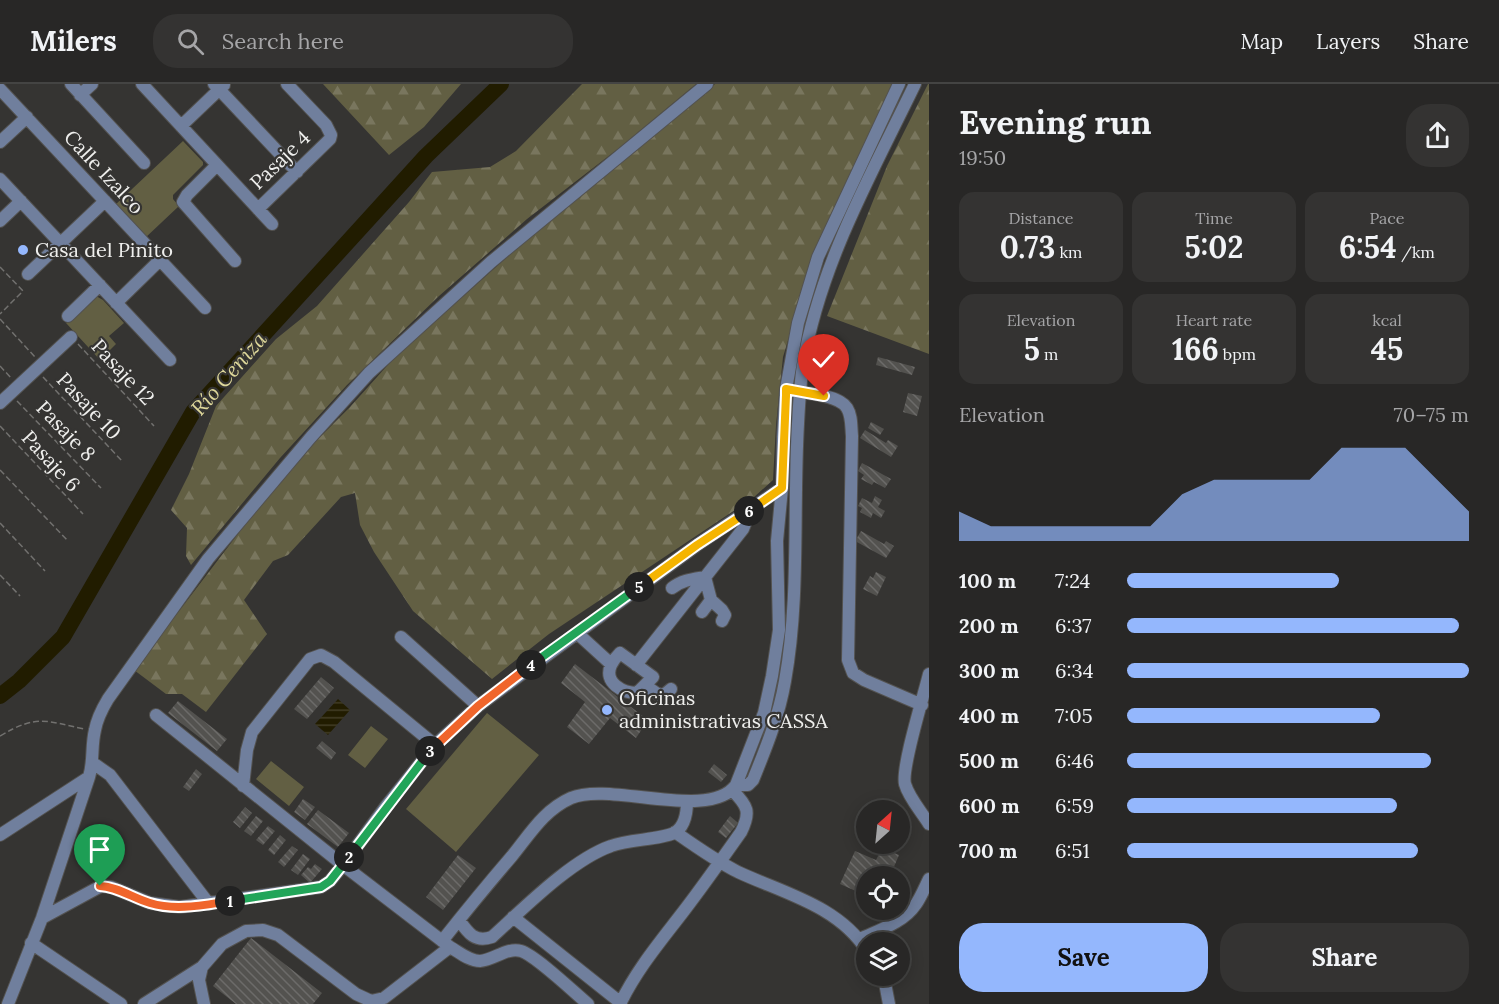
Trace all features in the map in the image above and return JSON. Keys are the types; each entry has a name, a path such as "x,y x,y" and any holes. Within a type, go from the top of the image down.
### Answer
{"street":[{"path":"71,84 144,164"},
{"path":"80,95 92,84"},
{"path":"142,84 272,224"},
{"name":"Pasaje 4","path":"258,209 330,140 331,135 326,125 287,84"},
{"path":"8,1004 42,918 89,777 93,763 94,732 108,699 208,559 311,437 369,373 491,262 707,84"},
{"path":"734,788 764,713 779,630 777,541 782,488 786,389 798,322 818,258 899,84"},
{"path":"144,1004 202,967 222,944 246,931 263,930 278,935 356,994 371,1001 384,998 446,944 459,920 548,812 572,797 604,794 703,801 717,798 734,788 748,785 753,780 778,715 792,627 796,448 803,366 811,326 829,267 843,232 915,84"},
{"path":"181,126 219,86 297,172"},
{"name":"Calle Izalco","path":"0,89 205,308"},
{"path":"0,142 27,117"},
{"path":"217,165 183,202 235,261"},
{"path":"0,179 170,360"},
{"path":"0,221 21,201"},
{"path":"28,274 105,201"},
{"path":"116,303 160,260"},
{"path":"68,316 100,285"},
{"path":"0,403 71,337"},
{"path":"786,389 837,400 847,408 850,417 852,436 848,660 853,673 922,705"},
{"path":"42,918 100,886 111,887 150,903 180,907 321,887 330,881 343,866 435,745 478,706 697,545 782,488"},
{"path":"636,665 743,530 752,509"},
{"path":"672,588 689,579 705,577"},
{"path":"705,577 711,600 725,615 722,621"},
{"path":"702,612 711,600"},
{"path":"577,633 611,664"},
{"path":"401,637 478,706"},
{"path":"620,653 653,677 637,693 628,693 611,682 609,672 611,664 620,653"},
{"path":"243,786 247,750 252,732 310,658 321,655 334,662 435,745"},
{"path":"929,674 905,766 904,783 929,824"},
{"path":"646,686 659,695 671,689"},
{"path":"156,715 343,866 446,944 468,958 481,961 509,951 521,951 533,958 588,1004"},
{"path":"93,763 110,775 209,904"},
{"path":"0,835 89,777"},
{"path":"513,917 620,1003 649,954 720,861 746,822 747,812 734,788"},
{"path":"459,920 474,938 483,940 492,937 550,886 588,857 610,846 675,832 683,823 687,813 687,801"},
{"path":"675,832 739,872 812,903 856,936"},
{"path":"876,932 906,915 916,905 929,879"},
{"path":"32,943 121,1004"},
{"path":"202,967 199,980 204,1004"},
{"path":"886,986 889,1004"}],"path":[{"path":"0,267 23,291 0,314"},
{"name":"Pasaje 10","path":"0,319 123,462"},
{"name":"Pasaje 12","path":"71,337 154,426"},
{"name":"Pasaje 8","path":"0,366 14,390 101,488"},
{"name":"Pasaje 6","path":"0,426 83,514"},
{"path":"0,470 67,540"},
{"path":"0,523 45,571"},
{"path":"0,575 20,596"},
{"path":"0,736 23,724 39,720 94,732"}],"green space":[{"path":"323,84 461,84 424,127 389,155"},
{"path":"582,84 696,84 619,148 527,219 439,296 347,385 280,458 191,565 186,556 187,528 171,510 189,474 216,406 276,339 317,306 409,202 432,172 490,167 516,151"},
{"path":"715,84 896,84 813,257 783,357 773,480 753,498 549,634 492,679 413,611 374,552 360,525 355,493 341,497 288,555 273,561 244,600 267,634 206,712 182,694 166,694 134,670 260,505 308,449 395,357 525,241"},
{"path":"928,84 929,354 827,316 887,166"},
{"path":"183,141 203,162 203,165 173,195 173,199 179,206 144,239 114,206"},
{"path":"96,296 103,300 124,323 109,336 116,344 100,360 66,323"},
{"path":"487,713 539,755 456,852 406,809"},
{"path":"371,726 388,739 365,768 348,755"},
{"path":"271,761 304,787 289,806 256,779"}],"shaded area":[{"path":"338,699 350,710 328,735 315,724"}],"building":[{"path":"878,357 915,367 912,375 876,365"},
{"path":"908,393 922,396 917,416 903,412"},
{"path":"871,422 884,429 880,435 868,428"},
{"path":"865,430 886,443 888,440 898,446 891,457 860,438"},
{"path":"862,463 891,479 885,488 861,479 864,475 858,471"},
{"path":"875,496 882,500 878,507 885,511 881,518 873,513 871,518 860,512 862,508 858,506 862,498 872,503"},
{"path":"861,531 884,544 886,541 894,546 886,558 855,541"},
{"path":"876,572 886,577 877,596 863,589 870,576 873,578"},
{"name":"Oficinas administrativas CASSA","path":"575,664 648,720 636,738 610,718 589,744 567,727 585,702 561,683"},
{"path":"321,677 334,688 307,719 294,709"},
{"path":"178,701 227,739 217,751 168,713"},
{"path":"322,741 336,753 331,760 316,748"},
{"path":"714,764 727,775 721,782 708,772"},
{"path":"196,769 202,774 189,791 183,787"},
{"path":"303,799 315,807 305,820 294,812"},
{"path":"245,807 252,813 240,828 233,822"},
{"path":"318,810 349,833 338,847 307,824"},
{"path":"256,816 263,821 251,836 244,831"},
{"path":"730,816 738,823 726,838 718,832"},
{"path":"268,826 275,831 263,845 256,840"},
{"path":"280,835 286,840 274,855 268,850"},
{"path":"292,846 298,850 284,867 278,862"},
{"path":"855,851 856,854 876,860 879,854 899,855 894,866 856,866 856,891 840,884"},
{"path":"303,854 310,859 298,875 291,870"},
{"path":"458,855 476,868 443,910 426,897"},
{"path":"315,864 322,869 310,883 301,875 308,867 311,869"},
{"path":"251,938 322,993 313,1004 236,1004 213,986"}],"waterway":[{"name":"Río Ceniza","path":"0,696 19,681 63,637 193,412 426,156 501,84"}],"place":[{"name":"Casa del Pinito","path":"23,250"},
{"name":"Oficinas administrativas CASSA","path":"607,710"}],"route":[{"path":"100,886 111,887 150,903 180,907 310,889 321,887 330,881 435,745 478,706 697,545 782,488 786,389 824,396"}]}
